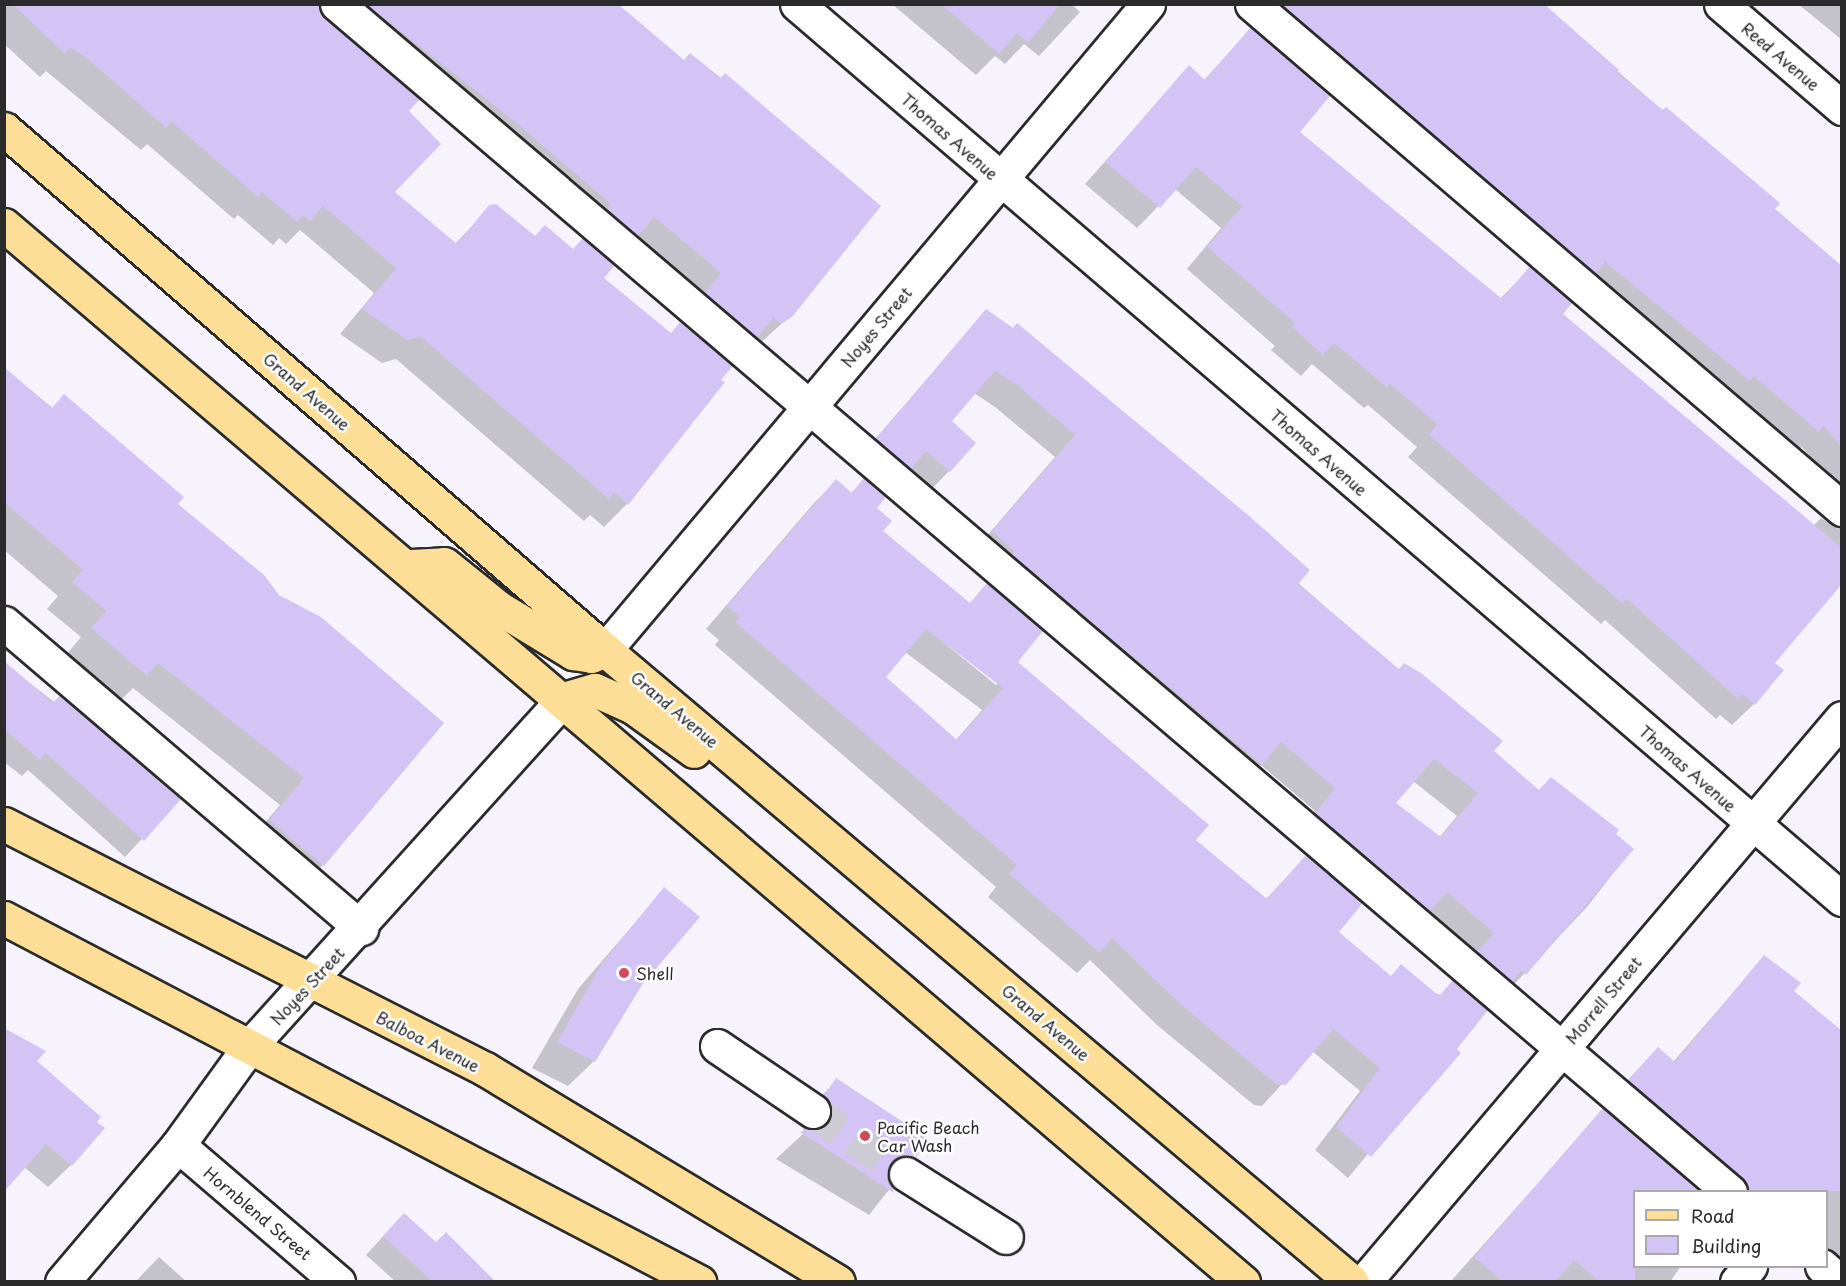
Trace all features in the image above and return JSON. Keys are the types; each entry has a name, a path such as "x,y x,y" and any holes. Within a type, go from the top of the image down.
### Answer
{"main road":[{"name":"Grand Avenue","path":"4,129 605,650 1352,1281"},
{"path":"4,225 411,566 562,699 1243,1281"},
{"path":"411,566 444,564 499,608 573,653 591,656 605,650"},
{"path":"562,699 595,690 633,706 725,773 760,780"},
{"name":"Balboa Avenue","path":"4,824 484,1069 838,1281"},
{"path":"4,918 699,1281"}],"street":[{"path":"337,4 1559,1051 1729,1190"},
{"name":"Thomas Avenue","path":"797,4 1842,899"},
{"name":"Noyes Street","path":"605,650 1148,4"},
{"path":"1252,4 1842,509"},
{"name":"Reed Avenue","path":"1721,4 1842,108"},
{"path":"4,623 361,928"},
{"name":"Noyes Street","path":"62,1281 178,1145 249,1047 361,928 562,699"},
{"name":"Morrell Street","path":"1364,1281 1842,718"},
{"path":"717,1046 813,1112"},
{"name":"Hornblend Street","path":"178,1145 338,1281"},
{"path":"906,1174 1006,1237"},
{"path":"1737,1281 1748,1268"},
{"path":"1824,1268 1840,1281"}],"building":[{"path":"12,4 319,4 325,18 420,99 409,111 441,144 395,192 457,244 489,205 496,204 535,236 545,225 573,249 583,238 615,265 604,278 671,333 680,322 733,366 721,380 725,382 628,505 614,492 609,499 421,337 407,340 362,309 396,268 323,206 310,221 303,215 297,222 262,192 258,197 171,121 166,128 87,58 70,48 65,54"},
{"path":"366,4 618,4 684,60 690,53 721,78 725,73 881,206 792,317 781,324 773,318 757,338 705,293 721,273 654,217 638,236 607,209 611,204 520,126"},
{"path":"941,4 1060,4 1028,43 1017,33 999,54"},
{"path":"1281,4 1544,4 1619,70 1617,73 1663,110 1666,107 1780,203 1775,209 1842,266 1842,448 1824,426 1819,432 1754,376 1750,381 1605,262 1596,274"},
{"path":"1251,27 1330,96 1300,132 1502,299 1530,266 1572,303 1563,314 1842,548 1842,584 1775,663 1784,670 1755,705 1742,694 1738,699 1627,599 1623,604 1429,435 1437,424 1390,384 1387,387 1334,343 1323,355 1292,327 1295,323 1207,247 1242,206 1196,167 1160,208 1105,162 1189,65 1205,80"},
{"path":"986,309 1013,328 1017,323 1248,515 1310,570 1298,584 1399,669 1404,663 1421,673 1503,741 1494,751 1539,790 1551,777 1619,830 1616,834 1634,849 1526,975 1521,971 1512,982 1477,952 1494,933 1447,892 1430,911 1315,813 1335,788 1281,742 1262,765 1012,555 1015,552 992,531 1075,435 1017,385 995,371 952,421 976,443 950,472 926,451 911,469 876,439","holes":["1434,759 1478,793 1441,837 1396,803"]},
{"path":"4,367 52,408 64,394 184,497 178,504 264,575 279,595 321,617 444,723 324,866 269,820 304,778 158,663 147,676 91,628 106,611 72,582 83,570 4,502"},
{"path":"864,478 886,497 877,508 892,521 883,531 970,603 987,583 1043,631 1018,662 1209,825 1196,840 1267,899 1306,855 1363,903 1339,932 1391,976 1401,964 1439,996 1453,980 1488,1010 1457,1049 1461,1053 1371,1157 1336,1127 1380,1068 1333,1029 1286,1085 1276,1084 1179,1003 1112,938 1100,953 1009,874 1017,865 735,622 740,617 727,606 836,479 852,493","holes":["926,629 1003,688 957,740 886,677"]},
{"path":"4,661 53,703 60,695 181,799 144,841 46,753 40,760 4,729"},
{"name":"Shell","path":"664,887 700,917 642,985 595,1062 557,1042 603,962"},
{"path":"1764,955 1801,983 1794,991 1842,1031 1842,1191 1748,1190 1742,1178 1628,1080 1658,1047 1675,1062"},
{"path":"4,1028 46,1051 37,1061 101,1117 97,1122 105,1128 72,1166 46,1144 4,1192"},
{"name":"Pacific Beach Car Wash","path":"836,1078 929,1139 916,1158 906,1155 891,1164 887,1174 894,1193 800,1132 829,1121 830,1103 824,1096"},
{"path":"1603,1108 1700,1190 1633,1190 1635,1281 1599,1281 1574,1260 1556,1281 1502,1281 1474,1257"},
{"path":"404,1213 436,1242 446,1232 495,1281 432,1281 383,1236"}],"tunnel":[{"path":"813,1111 906,1174"}],"place":[{"name":"Shell","path":"624,973"},
{"name":"Pacific Beach Car Wash","path":"865,1136"}]}
